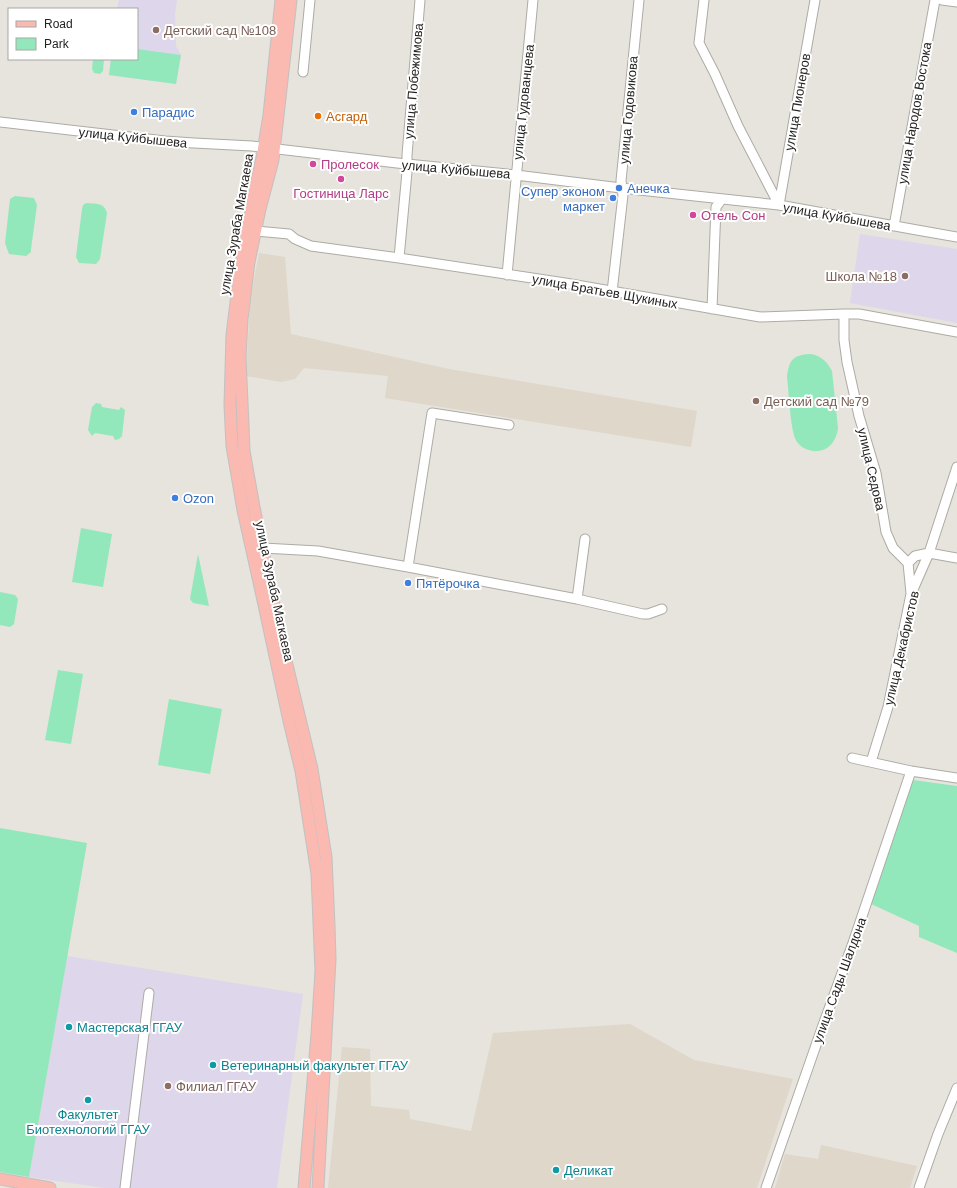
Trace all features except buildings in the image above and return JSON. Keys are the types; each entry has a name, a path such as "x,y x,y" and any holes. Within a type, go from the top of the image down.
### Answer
{"main road":[{"name":"улица Зураба Магкаева","path":"281,0 272,90 269,149 273,160 260,209 249,262 242,319 240,358 244,451 307,770 326,857 330,926 330,959 318,1188"},
{"name":"улица Зураба Магкаева","path":"291,0 269,149 253,196 240,270 232,342 230,426 243,510 288,720 307,770 317,874 320,971 304,1188"},
{"path":"0,1179 50,1188"}],"street":[{"path":"303,72 310,0"},
{"name":"улица Побежимова","path":"398,258 407,172 420,0"},
{"name":"улица Гудованцева","path":"507,275 533,0"},
{"name":"улица Годовикова","path":"612,292 623,195 621,188 639,0"},
{"path":"704,0 699,42 738,126 779,205"},
{"name":"улица Пионеров","path":"779,205 814,0"},
{"name":"улица Народов Востока","path":"894,226 935,0"},
{"path":"942,0 957,2"},
{"name":"улица Куйбышева","path":"0,122 194,143 252,146 299,151 779,205 957,236"},
{"path":"712,309 716,207 722,199"},
{"name":"улица Братьев Щукиных","path":"256,231 289,234 295,239 311,246 565,283 760,317 859,314 957,332"},
{"name":"улица Седова","path":"844,314 844,340 847,362 876,474 886,532 893,548 908,563"},
{"path":"408,567 432,413 509,426"},
{"name":"улица Декабристов","path":"871,762 888,707 911,594 929,553 957,467"},
{"path":"576,599 585,539"},
{"path":"263,548 318,551 576,599 643,614 648,614 662,608"},
{"path":"911,594 908,563 915,556 929,553 957,558"},
{"path":"852,758 911,771 957,777"},
{"name":"улица Сады Шалдона","path":"766,1188 856,935 911,771"},
{"path":"125,1188 149,993"},
{"path":"919,1188 938,1134 957,1088"}],"shaded area":[{"name":"Детский сад №108","path":"119,0 177,0 175,14 176,46 181,55 176,84 109,75 111,60 138,60 138,8 117,8"},
{"name":"Школа №18","path":"860,234 957,249 957,323 850,303"},
{"path":"259,253 285,257 291,334 449,369 697,411 691,447 385,398 388,376 304,368 295,379 281,382 246,376 250,301"},
{"name":"Филиал ГГАУ","path":"67,956 303,994 277,1188 105,1188 29,1177"},
{"path":"630,1024 694,1060 793,1079 757,1188 328,1188 342,1047 370,1049 371,1106 409,1110 410,1119 471,1131 493,1033"},
{"path":"821,1145 917,1166 910,1188 775,1188 785,1154 818,1159"}],"green space":[{"path":"138,49 181,55 176,84 109,75 111,60 138,60"},
{"path":"93,60 104,60 103,71 100,74 94,73 92,69"},
{"path":"15,196 34,198 37,205 31,252 26,256 9,254 5,243 10,199"},
{"path":"86,203 101,205 106,209 107,213 100,259 96,264 79,263 76,257 82,209 83,205"},
{"path":"810,354 823,359 832,371 838,428 835,438 829,447 816,451 809,450 799,445 795,437 791,421 787,377 789,366 796,357"},
{"path":"96,403 101,404 102,407 119,410 121,407 125,410 122,436 119,439 115,440 113,436 95,433 92,436 88,430 92,407"},
{"path":"81,528 112,534 103,587 72,582"},
{"path":"198,554 209,606 193,603 190,599"},
{"path":"0,592 15,595 18,599 14,624 10,627 0,625"},
{"path":"58,670 83,674 71,744 45,740"},
{"path":"169,699 222,709 210,774 158,765"},
{"path":"913,780 957,786 957,953 919,937 919,926 869,903"},
{"path":"0,828 87,843 29,1177 0,1172"}],"place":[{"name":"Детский сад №108","path":"156,30"},
{"name":"Парадис","path":"134,112"},
{"name":"Асгард","path":"318,116"},
{"name":"Пролесок","path":"313,164"},
{"name":"Гостиница Ларс","path":"341,179"},
{"name":"Анечка","path":"619,188"},
{"name":"Супер эконом маркет","path":"613,198"},
{"name":"Отель Сон","path":"693,215"},
{"name":"Школа №18","path":"905,276"},
{"name":"Детский сад №79","path":"756,401"},
{"name":"Ozon","path":"175,498"},
{"name":"Пятёрочка","path":"408,583"},
{"name":"Мастерская ГГАУ","path":"69,1027"},
{"name":"Ветеринарный факультет ГГАУ","path":"213,1065"},
{"name":"Филиал ГГАУ","path":"168,1086"},
{"name":"Факультет Биотехнологий ГГАУ","path":"88,1100"},
{"name":"Деликат","path":"556,1170"}]}
